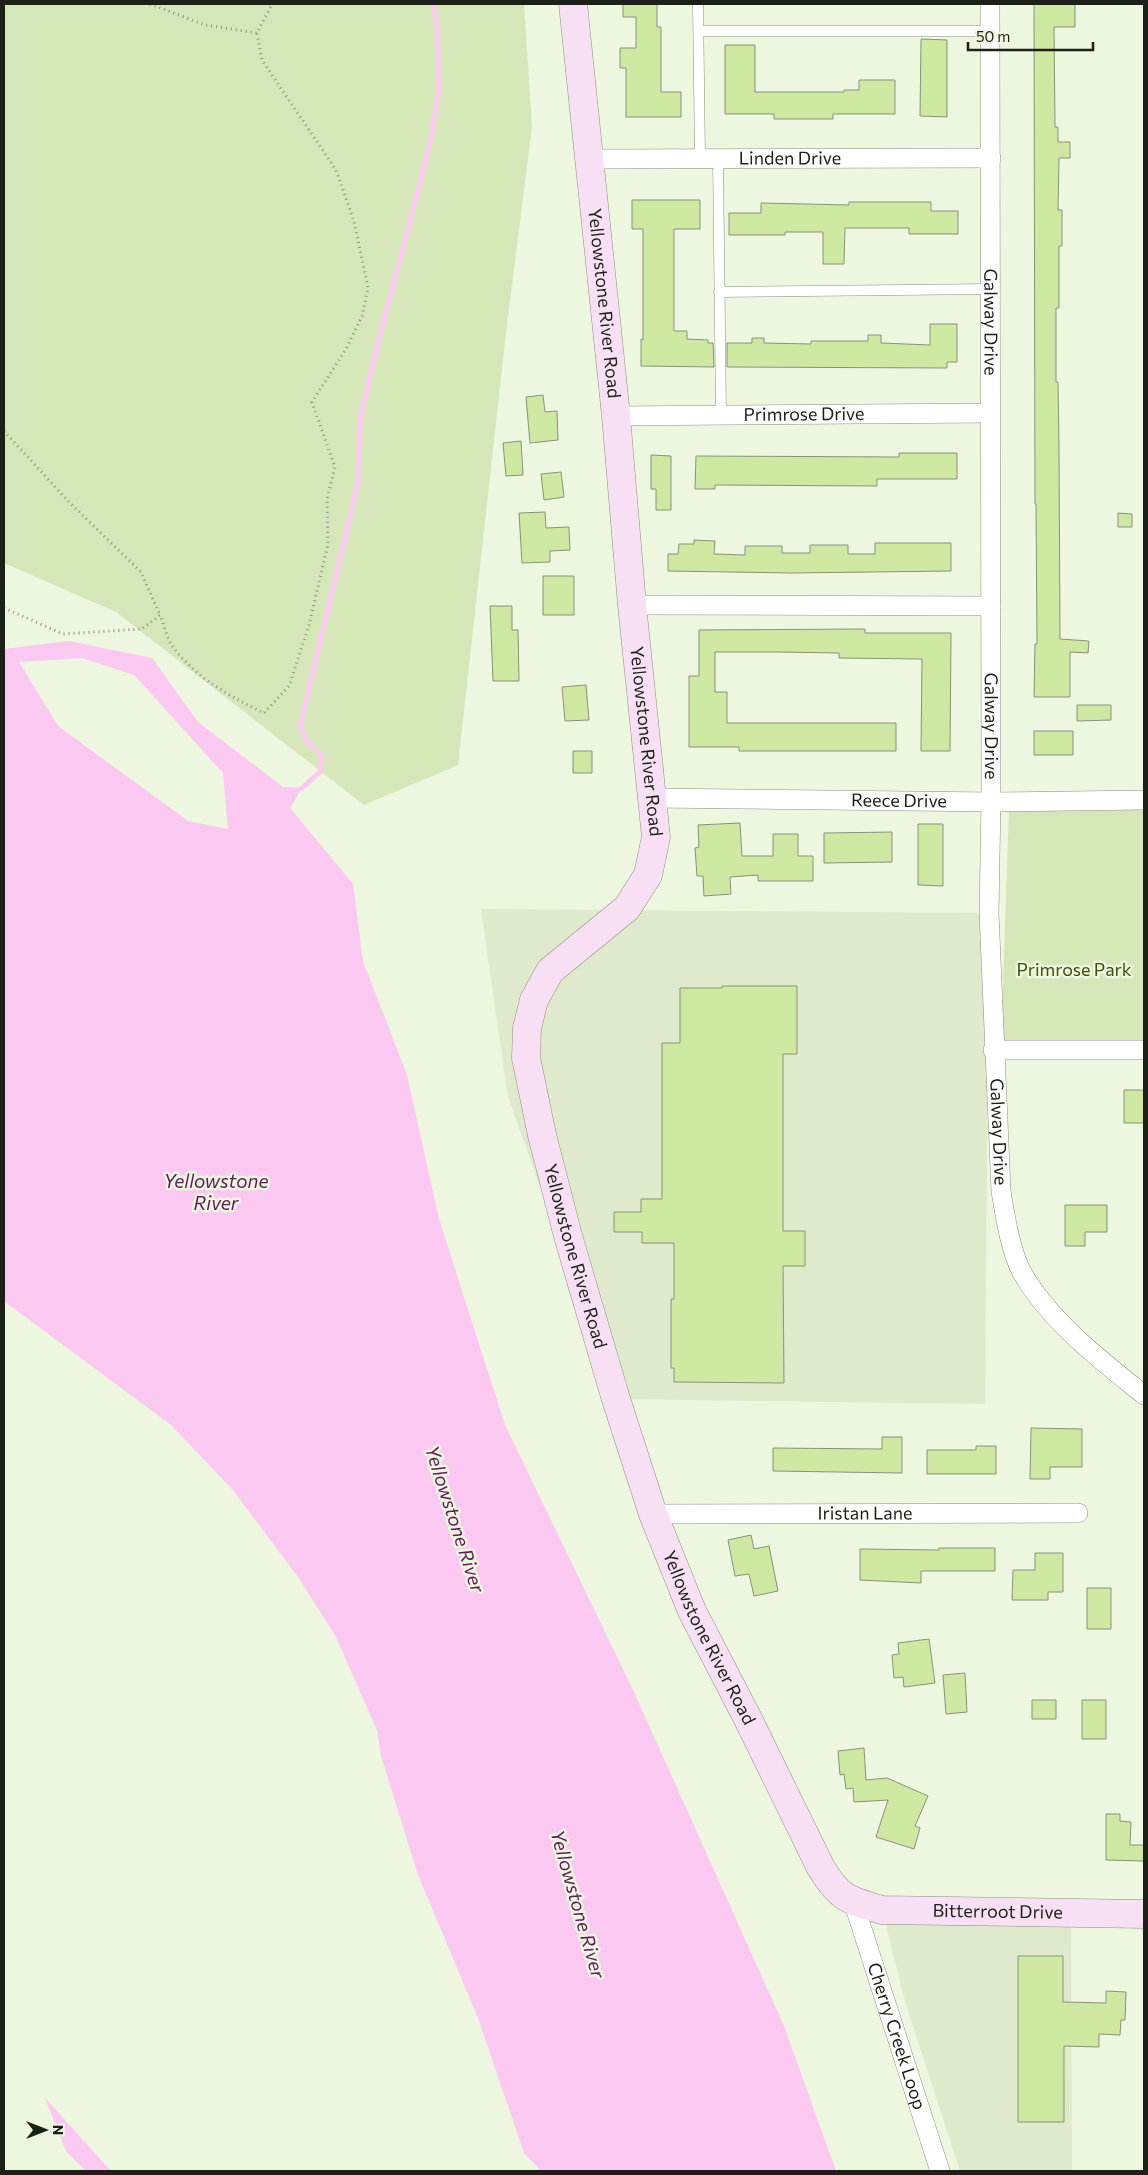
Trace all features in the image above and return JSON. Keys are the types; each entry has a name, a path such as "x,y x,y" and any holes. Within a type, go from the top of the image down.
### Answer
{"street":[{"name":"Yellowstone River Road","path":"573,4 616,416 632,605 656,837 648,875 627,908 550,971 534,1000 527,1028 526,1058 542,1135 568,1236 615,1396 653,1514 692,1611 748,1719 821,1868 834,1888 852,1901"},
{"name":"Galway Drive","path":"990,4 991,802 989,913 993,1050 1001,1191 1008,1232 1023,1276 1048,1308 1086,1348 1144,1395"},
{"name":"Linden Drive","path":"589,160 991,158"},
{"name":"Primrose Drive","path":"616,416 990,413"},
{"path":"632,605 991,606"},
{"name":"Reece Drive","path":"653,798 991,802 1144,800"},
{"path":"993,1050 1144,1050"},
{"name":"Iristan Lane","path":"653,1514 1078,1513"},
{"name":"Bitterroot Drive","path":"852,1901 882,1910 1144,1914"},
{"name":"Cherry Creek Loop","path":"852,1901 940,2171"}],"lane":[{"path":"698,4 698,31 719,292 721,414"},
{"path":"698,31 990,30"},
{"path":"719,292 990,289"}],"path":[{"path":"150,4 205,24 257,34"},
{"path":"4,431 69,502 141,572 172,646 205,679 235,699 264,713 289,686 309,625 328,544 327,499 335,467 312,402 346,349 362,316 368,288 354,221 336,170 262,60 257,34 272,4"},
{"path":"4,608 63,634 142,629 160,615"}],"shaded area":[{"path":"481,909 989,913 985,1404 616,1399 508,1097"},
{"path":"882,1910 1071,1913 1072,2171 960,2171 906,2005"}],"green space":[{"path":"4,4 524,4 532,127 507,324 458,765 364,805 116,612 4,563"},
{"name":"Primrose Park","path":"1009,809 1144,809 1144,1041 1001,1043"}],"water":[{"name":"Yellowstone River","path":"69,641 152,658 198,722 283,787 302,788 290,808 353,884 363,961 407,1075 439,1219 505,1425 633,1690 784,2026 836,2171 541,2171 524,2153 478,2018 418,1875 381,1756 377,1730 336,1637 298,1577 232,1489 171,1425 4,1301 4,649","holes":["82,658 134,675 223,773 228,829 188,821 58,726 19,662"]},
{"path":"45,2098 111,2171 86,2171 66,2151"}],"building":[{"path":"623,4 657,4 657,27 661,27 661,92 681,92 681,117 626,117 626,68 620,68 620,48 636,48 636,17 623,17"},
{"path":"1034,4 1075,4 1075,27 1054,27 1055,127 1058,127 1058,142 1070,142 1070,158 1059,158 1058,210 1062,210 1062,246 1059,246 1059,308 1056,308 1056,382 1058,382 1060,639 1089,641 1088,653 1070,652 1070,697 1034,697 1035,644 1037,644"},
{"path":"921,39 947,40 947,117 920,116"},
{"path":"725,45 755,45 755,92 844,92 844,90 859,90 859,80 895,80 895,114 833,114 833,119 774,119 774,114 725,114"},
{"path":"632,200 700,200 700,229 674,229 674,331 687,331 687,339 708,340 708,343 713,343 714,367 641,366 641,339 643,340 643,229 632,229"},
{"path":"849,202 931,202 931,211 958,211 958,234 909,234 909,228 845,228 844,264 823,264 823,232 785,232 785,235 729,235 729,213 761,213 761,203 849,205"},
{"path":"930,324 957,324 957,362 947,362 947,368 727,367 727,343 752,343 752,338 764,338 764,343 811,344 811,341 868,341 868,335 881,335 881,343 930,345"},
{"path":"543,395 545,412 557,411 558,440 530,443 526,397"},
{"path":"521,441 523,475 506,476 503,443"},
{"path":"899,453 957,453 957,479 877,479 877,486 715,485 715,489 695,489 696,456 899,457"},
{"path":"651,455 671,456 671,510 656,510 656,489 651,489"},
{"path":"561,472 564,497 544,500 541,474"},
{"path":"545,512 546,528 569,527 570,550 550,551 550,562 522,563 519,513"},
{"path":"1118,513 1132,514 1132,527 1118,527"},
{"path":"694,540 715,541 714,554 745,555 745,546 782,546 782,553 810,553 810,545 848,545 848,554 875,554 875,543 951,543 951,571 791,573 668,571 668,554 678,554 679,544 694,544"},
{"path":"543,576 574,576 574,615 543,615"},
{"path":"490,606 512,606 512,630 518,630 519,681 493,681"},
{"path":"865,629 865,633 951,633 950,751 921,751 922,659 839,658 839,653 777,652 715,652 715,692 727,692 727,723 896,723 896,751 739,751 739,747 689,747 689,676 699,676 699,630"},
{"path":"586,685 589,720 565,721 562,687"},
{"path":"1077,705 1111,705 1111,720 1077,721"},
{"path":"1034,731 1073,731 1073,755 1034,755"},
{"path":"573,751 592,751 592,773 573,773"},
{"path":"740,823 742,856 773,856 773,834 798,834 798,856 813,856 813,881 758,881 758,875 730,877 731,894 704,896 703,876 697,876 695,848 699,847 698,825"},
{"path":"918,824 943,824 943,886 918,885"},
{"path":"892,832 892,862 824,863 824,833"},
{"path":"722,986 797,986 797,1054 783,1054 783,1231 805,1231 805,1266 783,1266 784,1383 674,1382 674,1368 671,1368 671,1299 674,1299 674,1243 642,1243 642,1232 614,1232 614,1212 641,1212 641,1199 662,1199 662,1043 680,1043 680,988 722,988"},
{"path":"1124,1090 1144,1090 1144,1123 1124,1123"},
{"path":"1065,1205 1107,1205 1107,1232 1085,1232 1085,1246 1065,1246"},
{"path":"1031,1428 1082,1429 1082,1467 1050,1467 1050,1479 1030,1479"},
{"path":"882,1437 902,1437 902,1473 773,1471 773,1448 882,1449"},
{"path":"976,1446 996,1446 996,1474 927,1474 927,1450 976,1450"},
{"path":"751,1535 754,1549 769,1546 778,1591 754,1596 749,1574 735,1576 728,1540"},
{"path":"939,1548 995,1548 995,1571 921,1571 921,1583 860,1580 860,1549 939,1550"},
{"path":"1035,1553 1063,1553 1063,1592 1048,1592 1048,1600 1012,1600 1013,1570 1035,1570"},
{"path":"1087,1588 1111,1588 1111,1629 1087,1629"},
{"path":"929,1639 935,1683 904,1687 903,1677 894,1678 892,1655 899,1654 898,1643"},
{"path":"965,1673 967,1712 946,1714 943,1675"},
{"path":"1032,1700 1056,1700 1056,1719 1032,1719"},
{"path":"1082,1700 1106,1700 1106,1739 1082,1739"},
{"path":"864,1748 866,1780 887,1778 928,1796 915,1826 920,1828 914,1849 876,1837 888,1800 854,1802 853,1788 846,1789 844,1774 840,1775 838,1751"},
{"path":"1106,1814 1120,1814 1120,1821 1131,1822 1130,1845 1144,1845 1144,1861 1106,1860"},
{"path":"1018,1956 1063,1956 1063,2002 1106,2003 1106,1991 1126,1992 1125,2020 1121,2020 1120,2035 1099,2034 1099,2047 1064,2046 1064,2122 1018,2122"}],"waterway":[{"path":"302,788 320,772 322,756 307,742 300,726 358,483 360,420 430,144 439,89 437,27 434,4"}]}
